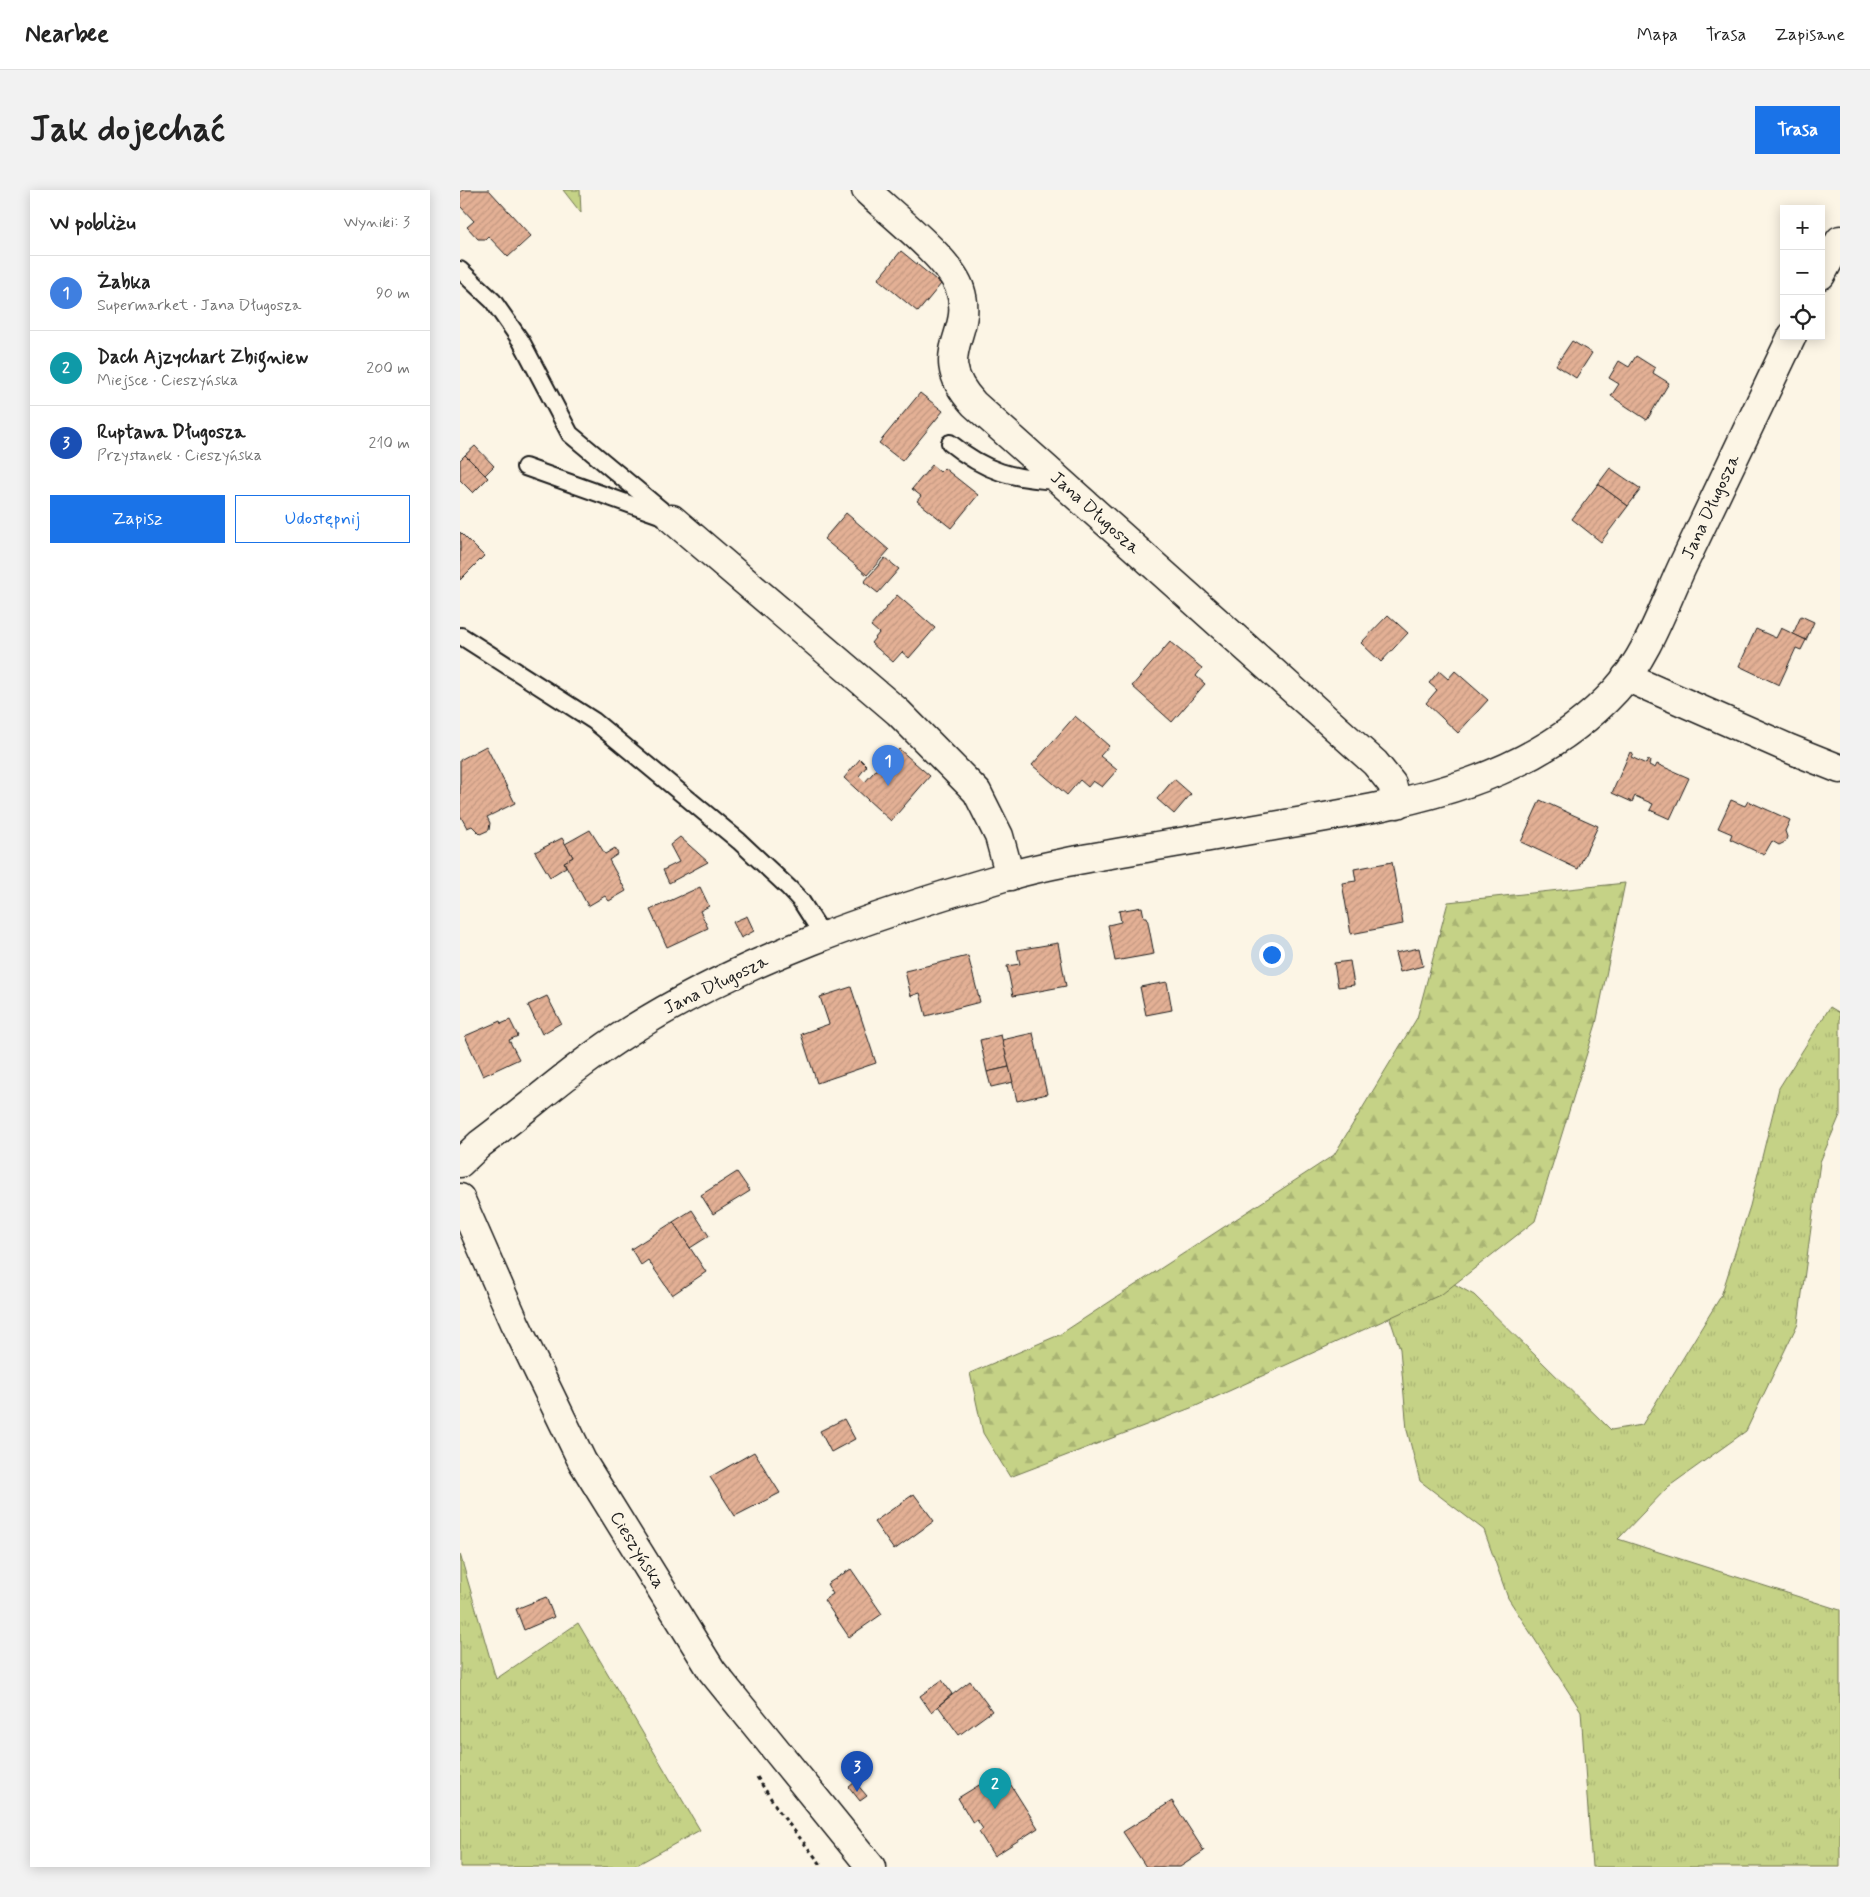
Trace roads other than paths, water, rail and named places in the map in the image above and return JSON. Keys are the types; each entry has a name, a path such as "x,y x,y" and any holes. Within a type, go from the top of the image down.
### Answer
{"street":[{"name":"Jana Długosza","path":"866,190 945,264 958,282 963,303 953,358 955,380 960,390 1059,481 1375,763 1392,784 1397,804"},
{"path":"1825,268 1840,240"},
{"name":"Jana Długosza","path":"460,1163 480,1144 628,1031 680,1001 744,969 824,937 919,902 1010,876 1092,858 1397,804 1451,790 1526,758 1580,720 1613,693 1626,677 1653,629 1790,340"},
{"path":"672,519 898,712 977,792 999,836 1010,876"},
{"path":"1626,677 1790,749 1840,768"},
{"name":"Cieszyńska","path":"460,1198 519,1332 582,1461 712,1671 871,1867"}],"lane":[{"path":"460,270 493,301 515,333 570,434 672,519"},
{"path":"950,443 982,466 998,472 1033,480 1059,481"},
{"path":"525,467 672,519"},
{"path":"461,636 594,721 695,803 801,900 824,937"}],"place":[{"name":"Żabka","path":"888,786"},
{"name":"Ruptawa Długosza","path":"857,1792"},
{"name":"Dach Ajzychart Zbigniew","path":"995,1809"}]}
